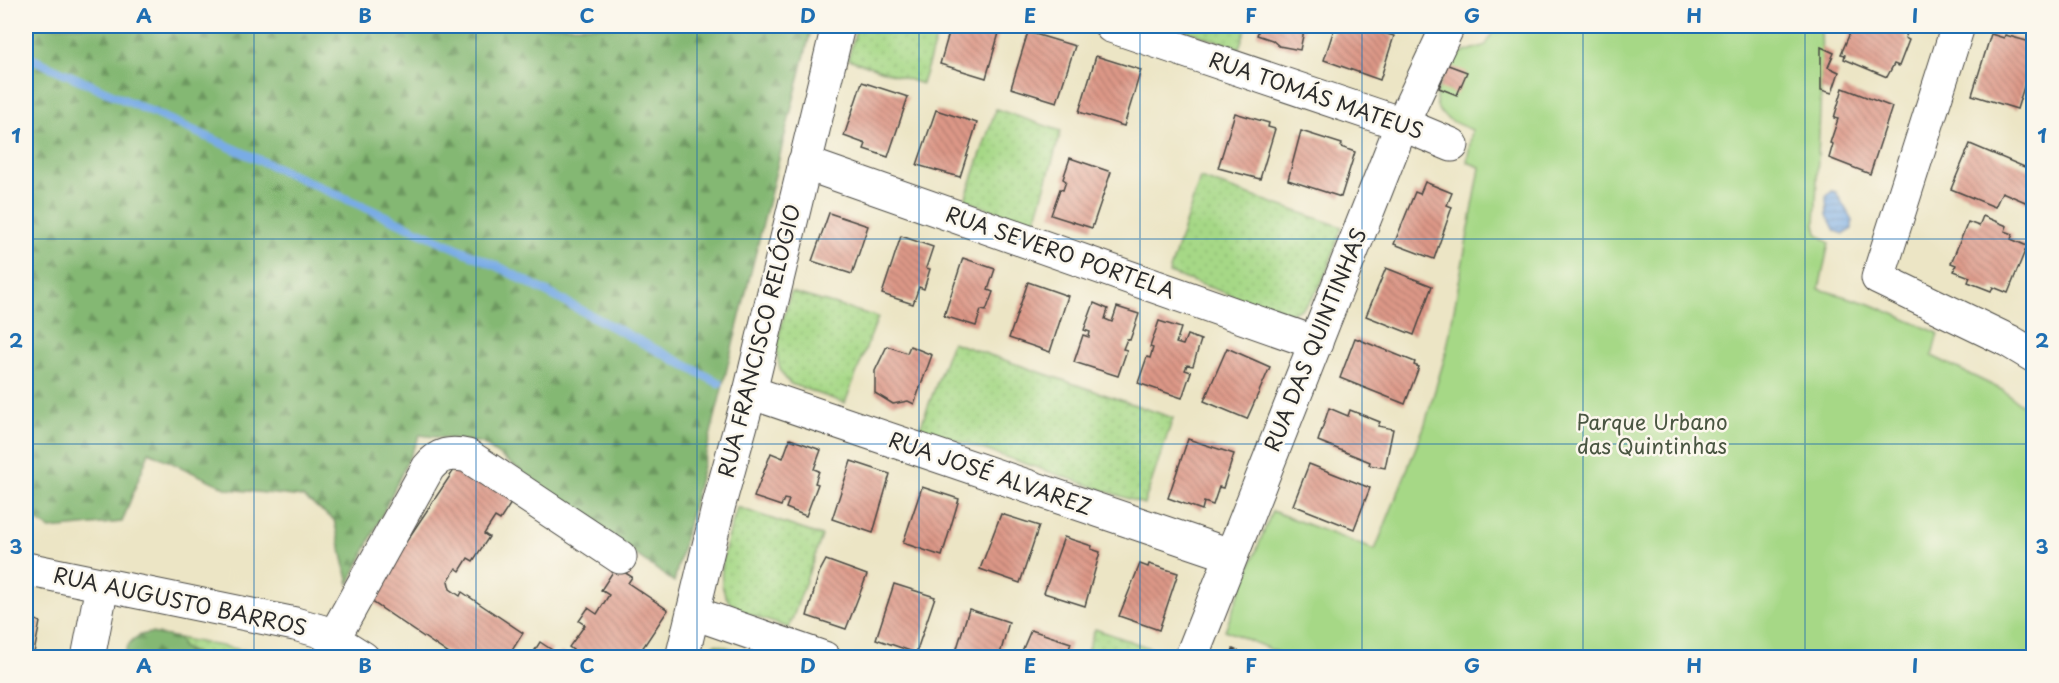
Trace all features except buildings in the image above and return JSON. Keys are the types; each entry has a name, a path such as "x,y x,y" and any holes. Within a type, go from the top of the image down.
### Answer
{"street":[{"name":"RUA FRANCISCO RELÓGIO","path":"682,657 719,504 750,392 838,26"},
{"name":"RUA TOMÁS MATEUS","path":"1111,26 1402,124 1452,145"},
{"name":"RUA DAS QUINTINHAS","path":"1191,657 1402,124 1448,26"},
{"path":"1958,26 1878,278 2009,341 2034,356"},
{"name":"RUA SEVERO PORTELA","path":"804,163 1316,343"},
{"name":"RUA JOSÉ ALVAREZ","path":"750,392 1230,555"},
{"path":"333,639 428,468 435,459 445,455 468,456 620,557"},
{"name":"RUA AUGUSTO BARROS","path":"26,570 295,624 333,639 363,657"},
{"path":"88,657 102,586"},
{"path":"694,613 824,657"}],"green space":[{"path":"26,26 812,26 674,582 482,443 420,435 349,584 334,520 303,497 228,489 149,452 122,522 50,529 26,514"},
{"path":"857,26 940,26 922,84 848,59"},
{"path":"1171,26 1247,26 1239,48"},
{"name":"Parque Urbano das Quintinhas","path":"1496,26 1821,26 1822,65 1815,225 1817,233 1829,243 1819,289 1870,304 1938,333 1932,356 2002,390 2033,413 2033,657 1291,658 1225,630 1272,511 1375,550 1424,427 1446,353 1480,167 1467,162 1472,130 1456,123 1439,110 1436,102 1437,93 1452,56 1486,45"},
{"path":"996,109 1061,131 1034,225 965,200"},
{"path":"1200,178 1342,227 1322,282 1305,305 1295,312 1282,313 1169,273"},
{"path":"791,292 878,317 845,403 791,384 783,375 777,352 778,340"},
{"path":"952,342 1173,418 1144,504 920,428"},
{"path":"737,507 822,536 789,628 741,611 730,603 724,591 722,563"},
{"path":"1095,629 1173,656 1085,657"},
{"path":"151,633 178,638 183,648 203,657 124,657 127,647 133,640"},
{"path":"178,638 277,657 203,657 183,648"},
{"path":"715,644 763,657 700,657"}],"water":[{"path":"1832,191 1836,192 1852,220 1852,229 1844,234 1835,231 1827,215 1826,197"}],"waterway":[{"path":"26,56 499,267 719,383"}]}
